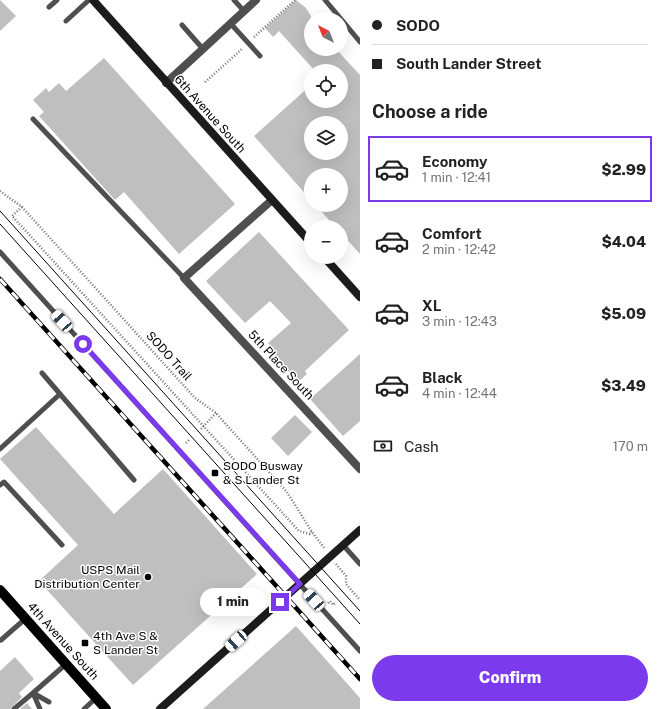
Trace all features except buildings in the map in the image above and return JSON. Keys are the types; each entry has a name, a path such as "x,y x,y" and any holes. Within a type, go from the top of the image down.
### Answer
{"main road":[{"name":"4th Avenue South","path":"2,596 25,618 106,709"}],"street":[{"name":"6th Avenue South","path":"93,0 304,235"},
{"path":"166,83 256,0"},
{"path":"184,278 272,200"},
{"path":"330,264 360,297"},
{"name":"5th Place South","path":"184,278 360,469"},
{"path":"160,709 360,530"}],"lane":[{"path":"49,7 57,0"},
{"path":"66,21 89,0"},
{"path":"234,0 244,11"},
{"path":"325,0 335,12"},
{"path":"231,24 260,56"},
{"path":"182,25 203,49"},
{"path":"348,27 360,42"},
{"path":"33,119 184,278"},
{"path":"0,252 360,651"},
{"path":"42,374 134,480"},
{"path":"0,449 60,394"},
{"path":"1,481 62,545"},
{"path":"343,546 360,564"},
{"path":"1,640 25,618"},
{"path":"14,709 66,664"},
{"path":"33,693 49,702"},
{"path":"33,693 40,709"},
{"path":"84,709 96,698"}],"path":[{"name":"SODO Trail","path":"0,191 22,207 195,398 216,413 287,492 312,532 318,538"},
{"path":"22,207 12,216 294,526 299,531 310,534 312,532"},
{"path":"201,429 216,413"},
{"path":"186,443 190,440"},
{"path":"291,529 294,526"},
{"path":"341,570 346,576 346,584 360,600"},
{"path":"328,603 330,601 333,605 336,602"}],"tram line":[{"path":"0,211 360,611"},
{"path":"0,224 360,624"}],"railway":[{"path":"0,279 360,679"}],"place":[{"name":"SODO Busway & S Lander St","path":"215,473"},
{"name":"USPS Mail Distribution Center","path":"148,577"},
{"name":"4th Ave S & S Lander St","path":"85,643"}],"route":[{"path":"83,344 300,584 280,602"}]}
